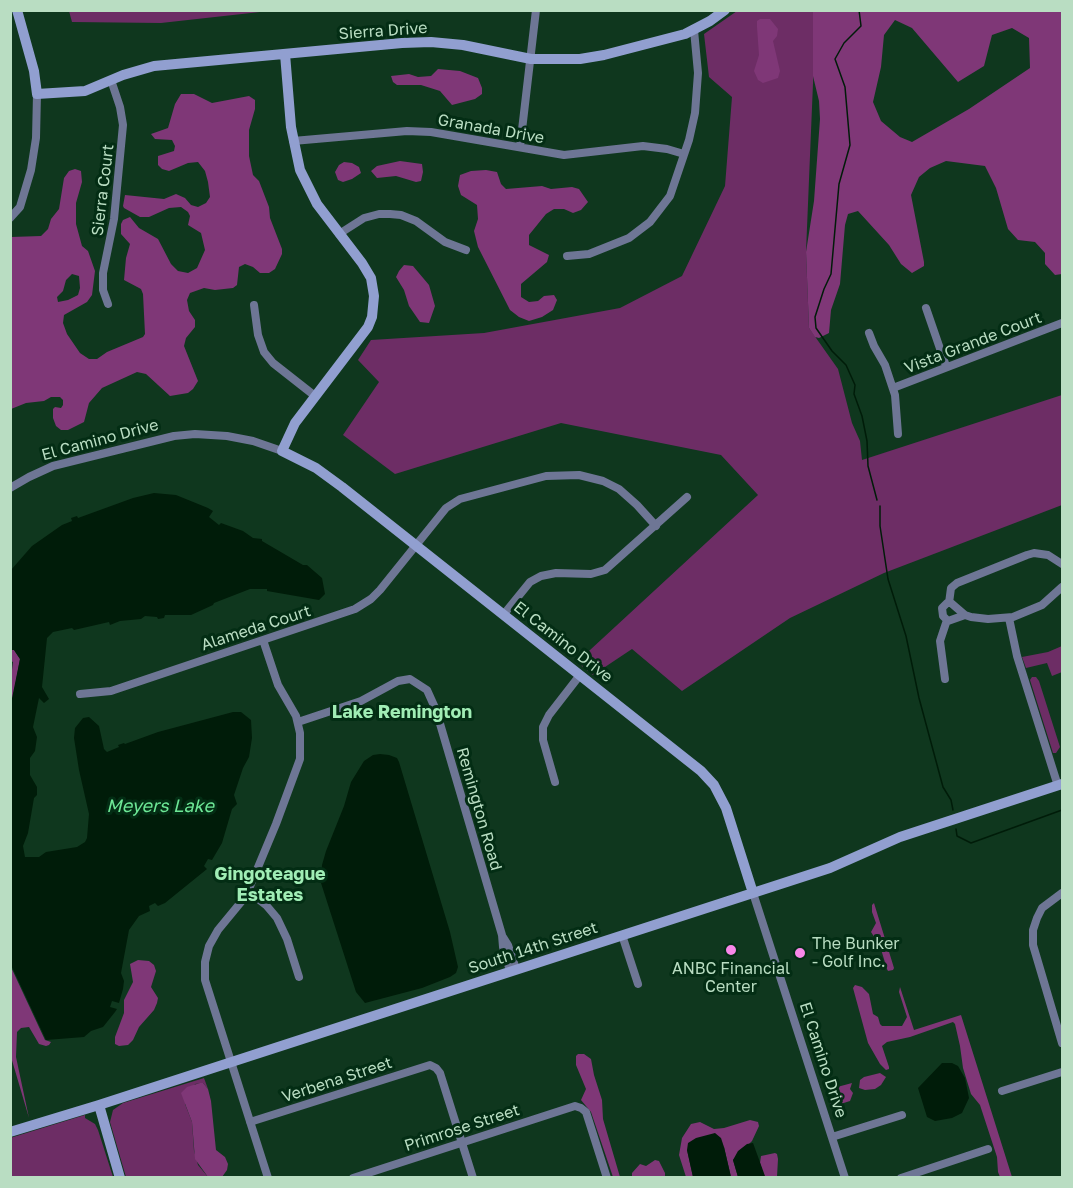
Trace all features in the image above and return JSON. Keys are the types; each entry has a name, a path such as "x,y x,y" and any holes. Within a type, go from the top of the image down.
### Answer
{"street":[{"path":"10,218 20,207 31,170 36,138 37,94 32,64 17,10"},
{"path":"520,147 536,10"},
{"name":"Sierra Drive","path":"37,94 85,90 154,66 402,43 431,42 463,45 531,59 559,60 594,57 694,30 725,10"},
{"path":"567,256 589,254 617,244 645,226 670,196 693,122 697,97 698,73 694,30"},
{"path":"282,451 295,423 364,332 372,317 374,307 373,289 368,273 316,204 297,162 285,54"},
{"name":"Sierra Court","path":"108,303 103,290 103,273 114,219 123,125 111,80"},
{"name":"Granada Drive","path":"293,141 407,131 430,132 552,154 643,146 684,154"},
{"path":"339,234 368,216 401,215 421,224 445,242 466,250"},
{"path":"254,305 258,335 264,352 273,363 315,396"},
{"path":"926,308 946,366"},
{"name":"Vista Grande Court","path":"893,388 1062,323"},
{"path":"869,333 873,346 885,364 893,388 897,408 898,434"},
{"name":"El Camino Drive","path":"10,488 53,466 174,436 195,434 227,436 254,441 282,451 323,472 697,767 714,785 729,815 845,1178"},
{"name":"Alameda Court","path":"80,694 111,691 344,613 364,603 380,590 446,508 455,501 553,475 579,475 614,486 656,526"},
{"path":"504,614 533,579 551,573 591,574 612,565 687,497"},
{"path":"965,615 953,620 947,620 943,616 942,608 949,603 951,588 957,583 1034,553 1062,564"},
{"path":"949,603 954,604 965,615 988,620 1010,618 1042,604 1062,587"},
{"path":"1010,618 1017,657 1060,785"},
{"path":"945,679 940,641 947,620"},
{"path":"262,640 278,685 298,722 301,750 298,767 260,867 248,891 212,938 205,962 207,990 268,1178"},
{"path":"555,782 543,740 543,727 549,715 580,675"},
{"name":"Remington Road","path":"298,722 361,701 398,681 410,680 427,690 433,700 502,935 503,947 513,970"},
{"name":"South 14th Street","path":"10,1132 830,868 900,837 1060,785"},
{"path":"248,891 266,905 281,924 299,977"},
{"path":"1062,893 1042,908 1033,930 1033,945 1062,1043"},
{"path":"622,935 638,984"},
{"name":"Verbena Street","path":"250,1122 425,1066 433,1066 440,1073 462,1143"},
{"path":"1002,1091 1062,1072"},
{"path":"99,1105 120,1178"},
{"name":"Primrose Street","path":"353,1178 569,1107 579,1106 587,1116 607,1178"},
{"path":"832,1137 902,1115"},
{"path":"462,1143 473,1178"},
{"path":"901,1178 988,1149"}],"shaded area":[{"path":"69,10 269,11 161,23 72,22"},
{"path":"737,11 816,11 806,252 809,328 838,369 852,423 860,441 862,460 1062,395 1062,505 884,573 790,618 682,691 632,649 593,675 577,662 758,495 721,455 561,423 395,474 343,435 379,382 358,360 371,340 484,333 620,308 682,276 725,186 732,97 709,77 704,34"},
{"path":"813,11 1062,11 1062,274 1055,275 1045,264 1045,253 1035,242 1018,240 1008,229 996,188 985,166 946,161 930,168 919,177 911,195 924,262 924,266 912,273 901,264 889,245 858,211 848,214 840,284 831,310 829,333 819,338 815,337 809,328 806,252 814,201 820,119 819,101 813,76","holes":["895,20 912,28 958,82 984,66 992,35 1012,28 1029,38 1030,68 969,109 912,142 900,137 881,121 873,102 881,67 884,35"]},
{"path":"770,19 778,29 773,41 780,71 778,78 763,83 758,80 754,71 759,55 757,21"},
{"path":"438,69 460,71 478,78 482,94 475,99 452,105 440,91 421,85 397,85 391,76 409,74 418,77 431,76"},
{"path":"181,94 194,94 212,103 249,96 255,100 249,130 249,156 253,175 259,181 282,249 275,269 269,273 260,273 245,264 239,267 237,285 233,288 215,290 204,288 190,293 187,300 189,311 195,320 195,327 186,338 184,346 198,381 188,393 170,396 146,374 137,372 102,388 89,403 84,422 68,430 61,430 56,426 53,418 53,409 61,408 63,405 60,397 26,403 11,409 11,237 41,236 48,229 51,219 59,209 64,178 69,171 75,169 81,171 82,182 76,203 76,224 82,246 88,251 95,271 92,295 87,302 64,315 63,323 67,334 80,353 89,359 97,359 145,334 143,294 141,289 124,280 130,244 121,234 123,220 130,217 139,228 158,239 171,264 178,271 188,273 197,268 205,250 201,233 188,225 190,216 188,212 181,207 169,208 149,217 140,217 123,206 125,195 164,199 176,194 185,198 191,205 198,207 206,203 210,197 205,171 198,162 188,163 169,171 158,165 158,156 174,151 175,146 172,140 155,139 151,134 168,128 175,104","holes":["72,274 79,276 78,295 58,302 57,297 63,291 66,280"]},
{"path":"400,161 422,164 421,181 416,182 396,176 377,178 371,171 377,166"},
{"path":"344,162 359,167 361,173 343,182 338,180 335,172"},
{"path":"471,171 497,172 501,184 506,189 542,186 551,189 572,187 579,189 588,202 581,210 573,213 564,209 554,209 546,214 529,235 529,245 549,255 547,262 521,284 521,297 529,302 554,295 557,300 553,310 542,317 529,321 510,310 478,247 474,231 478,219 477,205 461,195 458,186 460,175"},
{"path":"404,265 413,266 429,285 435,306 429,323 420,322 409,306 404,290 396,277"},
{"path":"1062,646 1062,672 1052,676 1047,663 1026,668 1022,657 1048,652"},
{"path":"11,650 14,650 20,659 11,708 13,662 11,661"},
{"path":"1036,677 1039,681 1060,747 1056,753 1053,753 1030,680"},
{"path":"874,903 893,970 888,971 880,946 871,932 876,923 872,912"},
{"path":"138,960 149,961 154,965 156,971 151,987 158,998 157,1003 139,1027 133,1040 128,1045 119,1046 115,1044 115,1037 124,1013 124,1000 133,982 130,964"},
{"path":"10,965 45,1040 51,1042 46,1046 39,1044 29,1027 21,1028 17,1032 16,1057 29,1118 11,1057"},
{"path":"855,985 862,987 869,994 873,1014 878,1017 882,1026 902,1026 907,1017 899,992 900,987 914,1030 961,1015 1012,1177 1000,1177 998,1172 997,1157 980,1105 971,1094 963,1068 955,1024 953,1022 910,1037 887,1042 882,1046 889,1067 886,1070 868,1043 853,988"},
{"path":"578,1054 584,1054 591,1059 602,1100 603,1119 620,1177 613,1177 591,1112 581,1100 586,1089 576,1065"},
{"path":"880,1073 886,1077 881,1085 875,1089 859,1088 860,1080 864,1077"},
{"path":"204,1078 208,1089 203,1083 195,1084 185,1104 192,1122 194,1151 198,1165 208,1177 126,1177 110,1122 113,1110 123,1103"},
{"path":"200,1083 208,1089 211,1101 216,1150 225,1157 228,1164 222,1177 208,1177 195,1159 192,1122 181,1093 187,1087"},
{"path":"852,1083 850,1089 853,1093 850,1101 831,1107 826,1090"},
{"path":"85,1115 85,1118 95,1124 98,1130 113,1177 11,1177 10,1138"},
{"path":"750,1120 758,1122 759,1126 752,1141 733,1160 738,1177 731,1177 724,1147 687,1150 693,1177 686,1177 679,1155 682,1138 691,1124 700,1122 714,1129"},
{"path":"775,1153 778,1159 777,1177 764,1177 760,1163 761,1156"},
{"path":"655,1160 659,1161 665,1177 632,1177 632,1173 640,1164 646,1166"}],"water":[{"name":"Meyers Lake","path":"154,493 176,495 208,508 213,511 209,517 219,525 221,523 243,531 253,538 262,539 303,565 307,565 322,578 325,594 319,600 267,591 267,589 250,589 191,615 165,615 164,618 158,619 145,616 141,619 120,621 110,625 109,622 53,632 47,638 42,687 49,699 44,703 39,698 33,727 37,737 35,751 30,758 30,775 37,787 37,795 34,798 28,833 23,846 25,857 39,857 46,852 77,847 87,838 89,814 74,738 75,728 83,718 89,717 99,726 104,749 107,752 119,747 118,745 158,732 233,712 241,712 251,720 252,738 249,757 234,795 237,804 232,809 222,843 212,860 208,859 204,866 207,869 165,903 158,906 155,903 149,906 150,911 139,916 129,930 121,973 124,981 123,989 119,1003 112,1001 110,1007 117,1009 115,1012 103,1027 91,1031 84,1037 46,1040 11,965 10,708 20,659 14,650 11,650 11,570 32,546 62,525 72,521 71,518 77,516 78,518 133,498"},
{"path":"380,754 397,758 399,762 450,932 458,967 456,973 450,977 422,988 365,1003 356,992 321,883 322,865 351,782 364,761 373,755"},
{"path":"942,1063 952,1063 958,1066 965,1078 969,1098 962,1113 952,1118 935,1121 927,1117 918,1088"},
{"path":"715,1133 721,1138 731,1177 693,1177 687,1150 688,1143 696,1138"},
{"path":"753,1143 765,1176 738,1177 733,1160 738,1151 747,1144"}],"waterway":[{"path":"859,10 861,26 844,43 835,59 845,87 850,145 839,184 831,274 815,317 816,328 832,351 846,365 855,385 854,394 862,416 867,441 868,466 877,500"},
{"path":"880,506 880,526 888,579 906,636 919,698 943,787 951,800 953,810"},
{"path":"956,829 957,836 971,843 1062,810"}],"place":[{"name":"ANBC Financial Center","path":"731,950"},
{"name":"The Bunker - Golf Inc.","path":"800,953"}],"district":[{"name":"Lake Remington","path":"402,712"},
{"name":"Gingoteague Estates","path":"270,884"}]}
